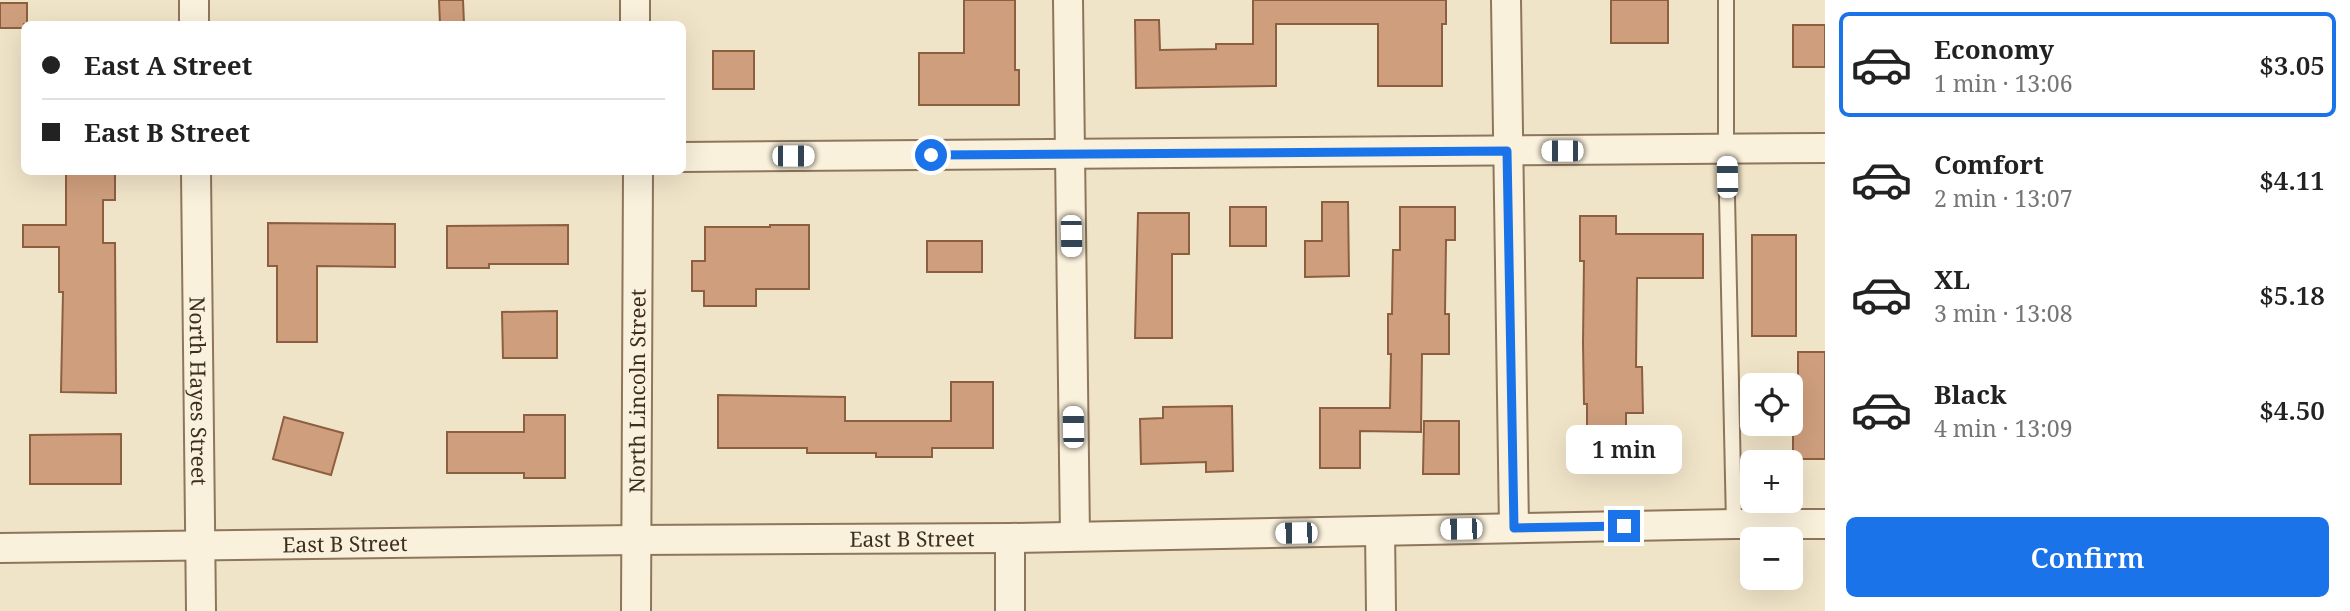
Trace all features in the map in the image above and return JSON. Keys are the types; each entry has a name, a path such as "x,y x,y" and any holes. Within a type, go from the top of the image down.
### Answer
{"street":[{"path":"194,0 194,21"},
{"path":"635,0 635,21"},
{"path":"1068,0 1075,536"},
{"path":"1506,0 1514,528"},
{"path":"686,157 1825,148"},
{"name":"North Hayes Street","path":"196,175 201,611"},
{"name":"North Lincoln Street","path":"636,611 638,175"},
{"name":"East B Street","path":"0,548 1010,538 1825,524"},
{"path":"1380,531 1381,611"},
{"path":"1010,538 1010,611"}],"lane":[{"path":"1726,0 1726,150 1734,524"}],"building":[{"path":"439,0 463,0 464,21 440,21"},
{"path":"964,0 1015,0 1015,70 1019,70 1019,105 919,105 919,53 964,53"},
{"path":"1253,0 1446,0 1446,24 1442,24 1442,86 1378,86 1378,24 1276,24 1276,86 1136,88 1135,20 1159,20 1160,50 1216,49 1216,44 1253,44"},
{"path":"1611,0 1668,0 1668,43 1611,43"},
{"path":"0,3 27,3 27,21 21,21 21,28 0,28"},
{"path":"1793,25 1825,25 1825,67 1793,67"},
{"path":"713,51 754,51 754,89 713,89"},
{"path":"66,175 115,175 115,200 103,200 103,243 115,243 116,393 61,392 63,292 59,292 59,247 23,247 23,225 66,225"},
{"path":"1322,202 1348,202 1349,276 1305,277 1305,241 1322,241"},
{"path":"1230,207 1266,207 1266,246 1230,246"},
{"path":"1400,207 1455,207 1455,240 1446,240 1445,314 1449,314 1449,354 1422,354 1421,432 1360,431 1360,468 1320,468 1320,408 1390,408 1391,354 1388,354 1388,314 1392,314 1393,250 1400,250"},
{"path":"1138,213 1189,213 1189,254 1172,254 1172,338 1135,338"},
{"path":"1580,216 1616,216 1616,234 1703,234 1703,278 1637,278 1636,367 1642,367 1643,413 1626,413 1626,468 1587,468 1583,343 1584,261 1580,261"},
{"path":"268,223 395,224 395,267 317,266 317,342 277,342 277,266 268,266"},
{"path":"568,225 568,264 489,264 489,268 447,268 447,226"},
{"path":"809,225 809,289 756,289 756,306 704,306 704,291 692,291 692,261 705,261 705,227"},
{"path":"1752,235 1796,235 1796,336 1752,336"},
{"path":"927,241 982,241 982,272 927,272"},
{"path":"557,311 557,358 503,358 502,312"},
{"path":"1798,352 1825,352 1825,459 1803,459 1803,450 1793,450 1793,436 1803,436 1803,373 1798,373"},
{"path":"951,382 993,382 993,448 932,448 932,457 876,457 876,453 807,453 807,448 718,448 718,395 845,397 845,421 951,421"},
{"path":"1232,406 1233,471 1206,472 1206,462 1141,464 1140,419 1163,418 1163,407"},
{"path":"524,415 565,415 565,478 524,478 524,473 447,473 447,432 524,432"},
{"path":"284,417 343,433 331,475 273,459"},
{"path":"1424,421 1459,421 1459,474 1423,474"},
{"path":"121,434 121,484 30,484 30,435"}],"route":[{"path":"931,155 1507,151 1514,528 1624,526"}]}
